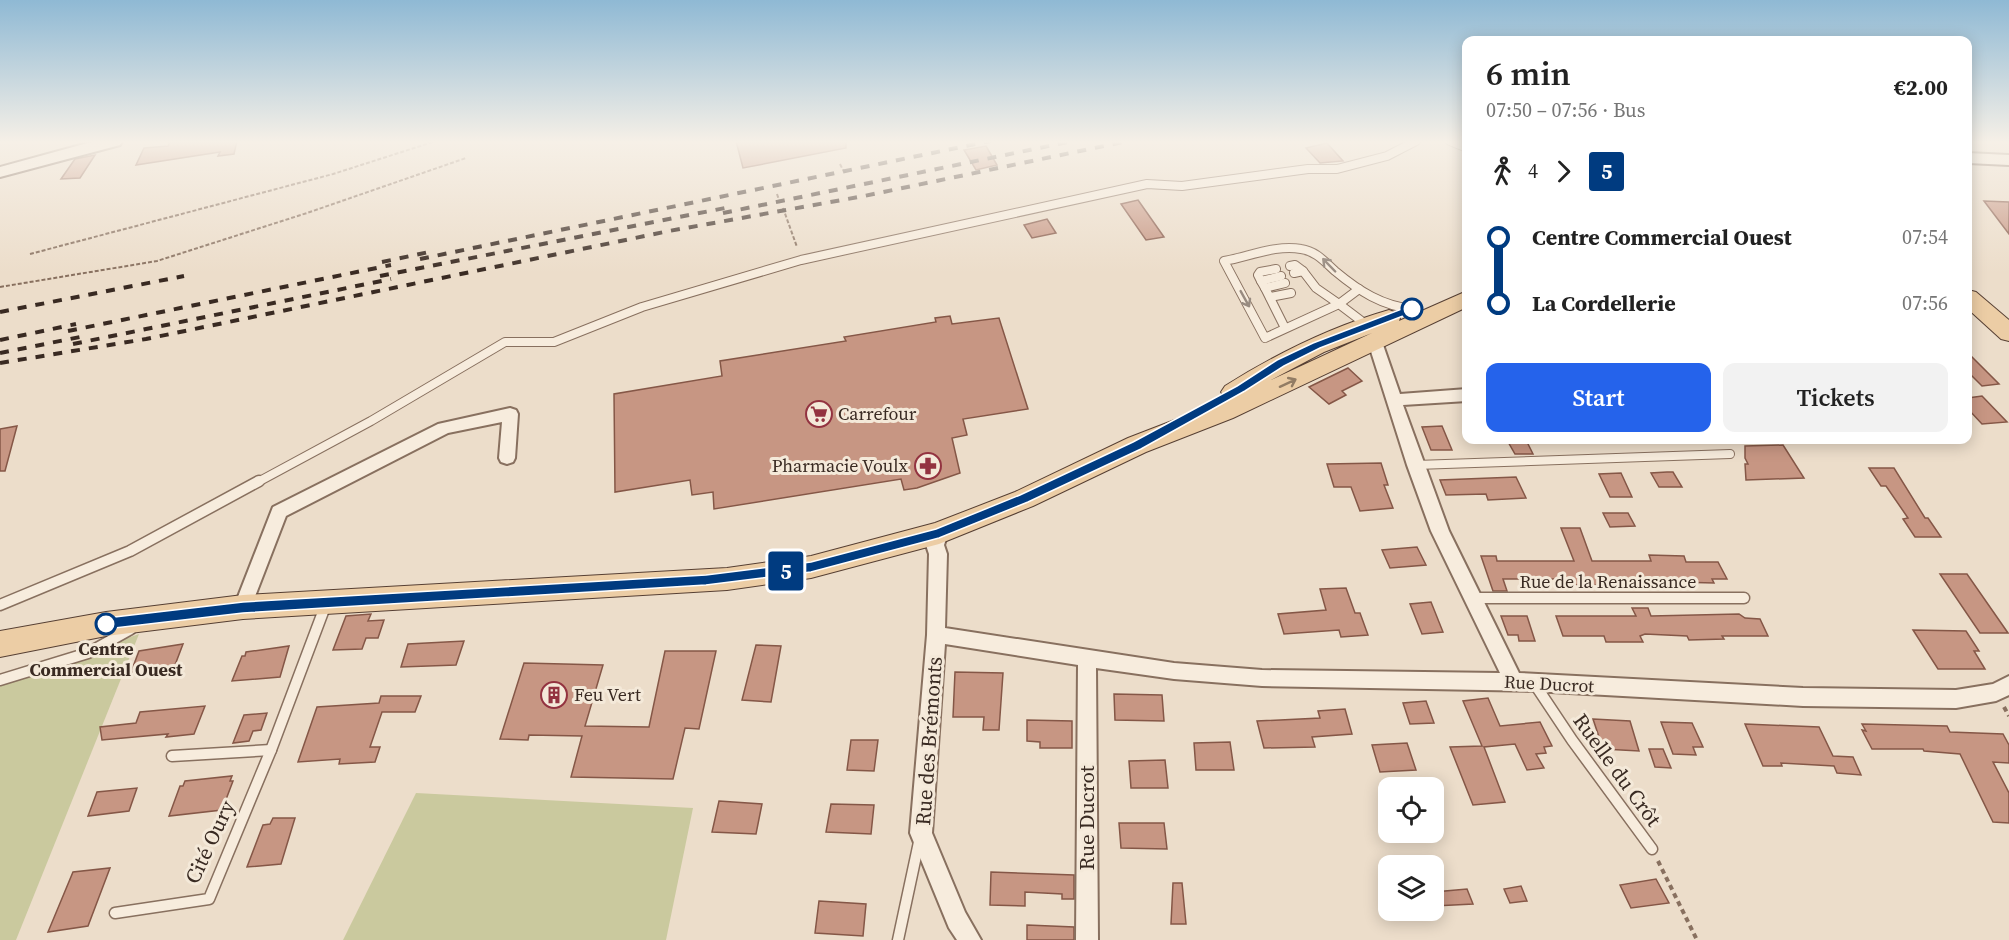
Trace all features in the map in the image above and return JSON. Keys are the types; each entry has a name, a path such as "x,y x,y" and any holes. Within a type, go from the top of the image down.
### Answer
{"main road":[{"path":"1408,318 1462,288"},
{"path":"0,644 106,624 243,607 727,579 811,567 939,533 1024,499 1137,446 1224,412 1372,334 1408,318 1462,300"},
{"path":"1972,301 2009,333"}],"street":[{"path":"1372,334 1415,465 1440,531 1513,681"},
{"path":"1394,400 1462,395"},
{"path":"243,607 279,512 444,428 510,414 507,458"},
{"name":"Rue des Brémonts","path":"939,533 935,545 938,554 936,635 921,833 957,920 970,940"},
{"name":"Rue Ducrot","path":"936,635 1174,671 1262,678 1513,681 1675,692 1956,699 1996,692 2009,685"},
{"name":"Rue Ducrot","path":"1087,659 1087,940"}],"lane":[{"path":"0,605 129,551 371,421 505,342 554,342 642,307 801,260 1143,185"},
{"path":"1162,185 1190,185"},
{"path":"1359,289 1339,304 1265,338 1224,261 1296,248 1322,256 1334,270 1359,289 1408,318"},
{"path":"1290,266 1295,264 1304,271 1316,288 1339,304 1372,334"},
{"path":"1276,269 1260,272 1258,275 1285,328"},
{"path":"1294,273 1304,271"},
{"path":"1299,280 1309,278"},
{"path":"1263,284 1283,280"},
{"path":"1305,290 1316,288"},
{"path":"1270,297 1291,293"},
{"path":"1415,465 1730,454"},
{"name":"Rue de la Renaissance","path":"1473,598 1744,598"},
{"name":"Cité Oury","path":"115,913 209,899 271,750 326,603"},
{"path":"0,680 88,653 150,618"},
{"name":"Ruelle du Crôt","path":"1533,682 1572,740 1652,849"},
{"path":"172,756 271,750"},
{"path":"898,940 921,833"}],"path":[{"path":"30,254 292,185"},
{"path":"0,287 157,261 388,185"},
{"path":"777,194 780,203"},
{"path":"783,208 801,260"},
{"path":"1652,849 1697,940"}],"green space":[{"path":"139,634 16,940 0,940 0,683"},
{"path":"416,793 693,808 666,940 343,940"}],"building":[{"path":"1138,200 1164,237 1146,240 1121,204"},
{"path":"1984,201 2009,202 2009,234"},
{"path":"1047,219 1056,233 1032,238 1024,225"},
{"name":"Carrefour","path":"950,316 952,324 999,318 1028,409 963,419 967,435 952,438 960,473 917,488 904,490 901,479 714,509 713,492 692,495 690,480 615,492 614,394 722,376 720,361 846,341 844,337 936,322 935,318"},
{"path":"1972,357 1999,384 1982,386 1972,376"},
{"path":"1348,368 1362,381 1342,391 1346,395 1329,404 1309,387"},
{"path":"1982,396 2007,422 1982,424 1972,413 1972,397"},
{"path":"17,426 5,471 0,471 0,429"},
{"path":"1442,426 1452,450 1431,450 1422,427"},
{"path":"1509,444 1528,444 1533,454 1515,454"},
{"path":"1783,445 1804,478 1746,480 1745,464 1748,464 1745,458 1745,446"},
{"path":"1381,463 1388,485 1384,485 1393,508 1360,511 1351,487 1334,487 1327,464"},
{"path":"1869,468 1894,468 1925,518 1928,518 1941,537 1915,537 1903,519 1908,518 1886,486 1881,486"},
{"path":"1673,472 1682,487 1659,487 1651,473"},
{"path":"1621,473 1632,497 1610,497 1599,474"},
{"path":"1516,477 1526,498 1488,500 1486,494 1446,495 1440,480"},
{"path":"1603,513 1628,513 1635,526 1610,527"},
{"path":"1561,528 1580,528 1592,561 1651,561 1649,555 1684,556 1686,562 1718,562 1727,579 1712,579 1714,583 1675,582 1673,579 1621,579 1624,585 1575,585 1573,579 1503,579 1507,591 1493,591 1481,556 1496,556 1497,561 1574,561"},
{"path":"1417,547 1426,565 1390,568 1382,550"},
{"path":"1940,574 1967,574 2008,633 1980,633"},
{"path":"1346,588 1355,613 1360,613 1368,635 1341,637 1339,630 1284,634 1278,614 1326,610 1320,589"},
{"path":"1431,602 1443,632 1422,634 1410,604"},
{"path":"1632,608 1648,608 1651,616 1739,614 1745,618 1760,619 1768,636 1722,636 1724,639 1689,640 1687,636 1645,634 1640,636 1643,642 1606,642 1604,636 1563,636 1556,616 1636,616"},
{"path":"371,614 368,621 384,620 378,638 366,638 362,649 333,650 346,616"},
{"path":"1501,616 1527,616 1535,641 1519,641 1518,635 1508,635"},
{"path":"1913,630 1966,631 1979,651 1974,651 1985,669 1938,669"},
{"path":"464,641 456,665 401,667 408,644"},
{"path":"183,644 175,665 131,672 139,651"},
{"path":"756,645 781,646 771,702 742,700"},
{"path":"289,646 280,677 232,681 242,656 245,656 246,652"},
{"path":"665,651 716,651 699,729 685,728 673,779 571,777 582,736 529,735 528,740 500,739 524,663 603,665 585,726 649,727"},
{"path":"955,672 1003,673 999,730 983,730 984,717 953,717"},
{"path":"1114,694 1162,695 1164,721 1115,720"},
{"path":"381,696 421,696 415,712 382,712 370,747 380,747 375,762 339,764 340,759 298,762 317,707 379,703"},
{"path":"1488,698 1500,726 1540,722 1552,746 1544,747 1546,753 1536,754 1544,768 1527,770 1515,744 1484,747 1505,802 1473,805 1450,747 1482,746 1463,701"},
{"path":"1426,701 1434,723 1410,724 1403,703"},
{"path":"205,706 194,734 102,740 100,727 136,723 140,712"},
{"path":"1345,709 1352,734 1312,737 1315,747 1264,748 1257,721 1320,718 1318,711"},
{"path":"267,713 261,730 253,731 249,741 233,743 244,715"},
{"path":"1593,719 1630,721 1639,751 1603,749"},
{"path":"1027,720 1072,721 1072,748 1040,748 1040,742 1027,741"},
{"path":"1661,722 1692,723 1703,747 1693,747 1696,755 1673,754"},
{"path":"1745,724 1819,727 1833,756 1853,757 1861,775 1837,773 1834,766 1781,763 1782,766 1763,766"},
{"path":"1862,724 1947,726 1950,732 2003,734 2009,745 2009,763 1993,762 2009,793 2009,823 1993,822 1960,754 1924,751 1923,749 1872,749 1862,730 1866,731"},
{"path":"851,740 878,740 874,771 847,770"},
{"path":"1230,742 1234,770 1196,770 1194,743"},
{"path":"1407,743 1416,770 1380,772 1372,745"},
{"path":"1649,749 1663,749 1671,768 1655,767"},
{"path":"1165,760 1168,788 1131,788 1129,761"},
{"path":"232,776 230,781 233,781 222,810 169,816 180,786 183,786 185,781"},
{"path":"137,788 129,811 88,816 97,792"},
{"path":"719,801 762,804 756,834 712,832"},
{"path":"831,804 874,805 871,834 826,832"},
{"path":"273,818 295,818 281,864 247,867 263,825 270,824"},
{"path":"1119,823 1164,823 1167,849 1121,848"},
{"path":"110,868 88,926 48,932 73,872"},
{"path":"991,872 1074,875 1074,899 1062,899 1062,894 1025,892 1025,906 990,905"},
{"path":"1656,879 1669,903 1631,908 1620,885"},
{"path":"1173,883 1182,883 1186,924 1171,924"},
{"path":"1521,886 1527,901 1510,903 1504,889"},
{"path":"1467,889 1473,904 1444,905 1444,891"},
{"path":"819,901 866,904 863,936 815,933"},
{"path":"1027,925 1074,927 1074,940 1027,940"}],"railway":[{"path":"420,259 778,185"},
{"path":"723,213 860,185"},
{"path":"0,363 146,339 669,231 917,185"},
{"path":"380,276 730,207"},
{"path":"382,262 429,252"},
{"path":"68,331 391,265"},
{"path":"0,312 184,276"},
{"path":"73,344 391,279"},
{"path":"0,340 76,324"},
{"path":"0,353 80,337"}],"bus line":[{"name":"5","path":"106,624 243,607 727,579 811,567 939,533 1024,499 1137,446 1241,388 1280,363 1316,346 1412,309"}],"place":[{"name":"Carrefour","path":"819,414"},
{"name":"Pharmacie Voulx","path":"928,466"},
{"name":"Centre Commercial Ouest","path":"106,624"},
{"name":"Feu Vert","path":"554,695"}]}
